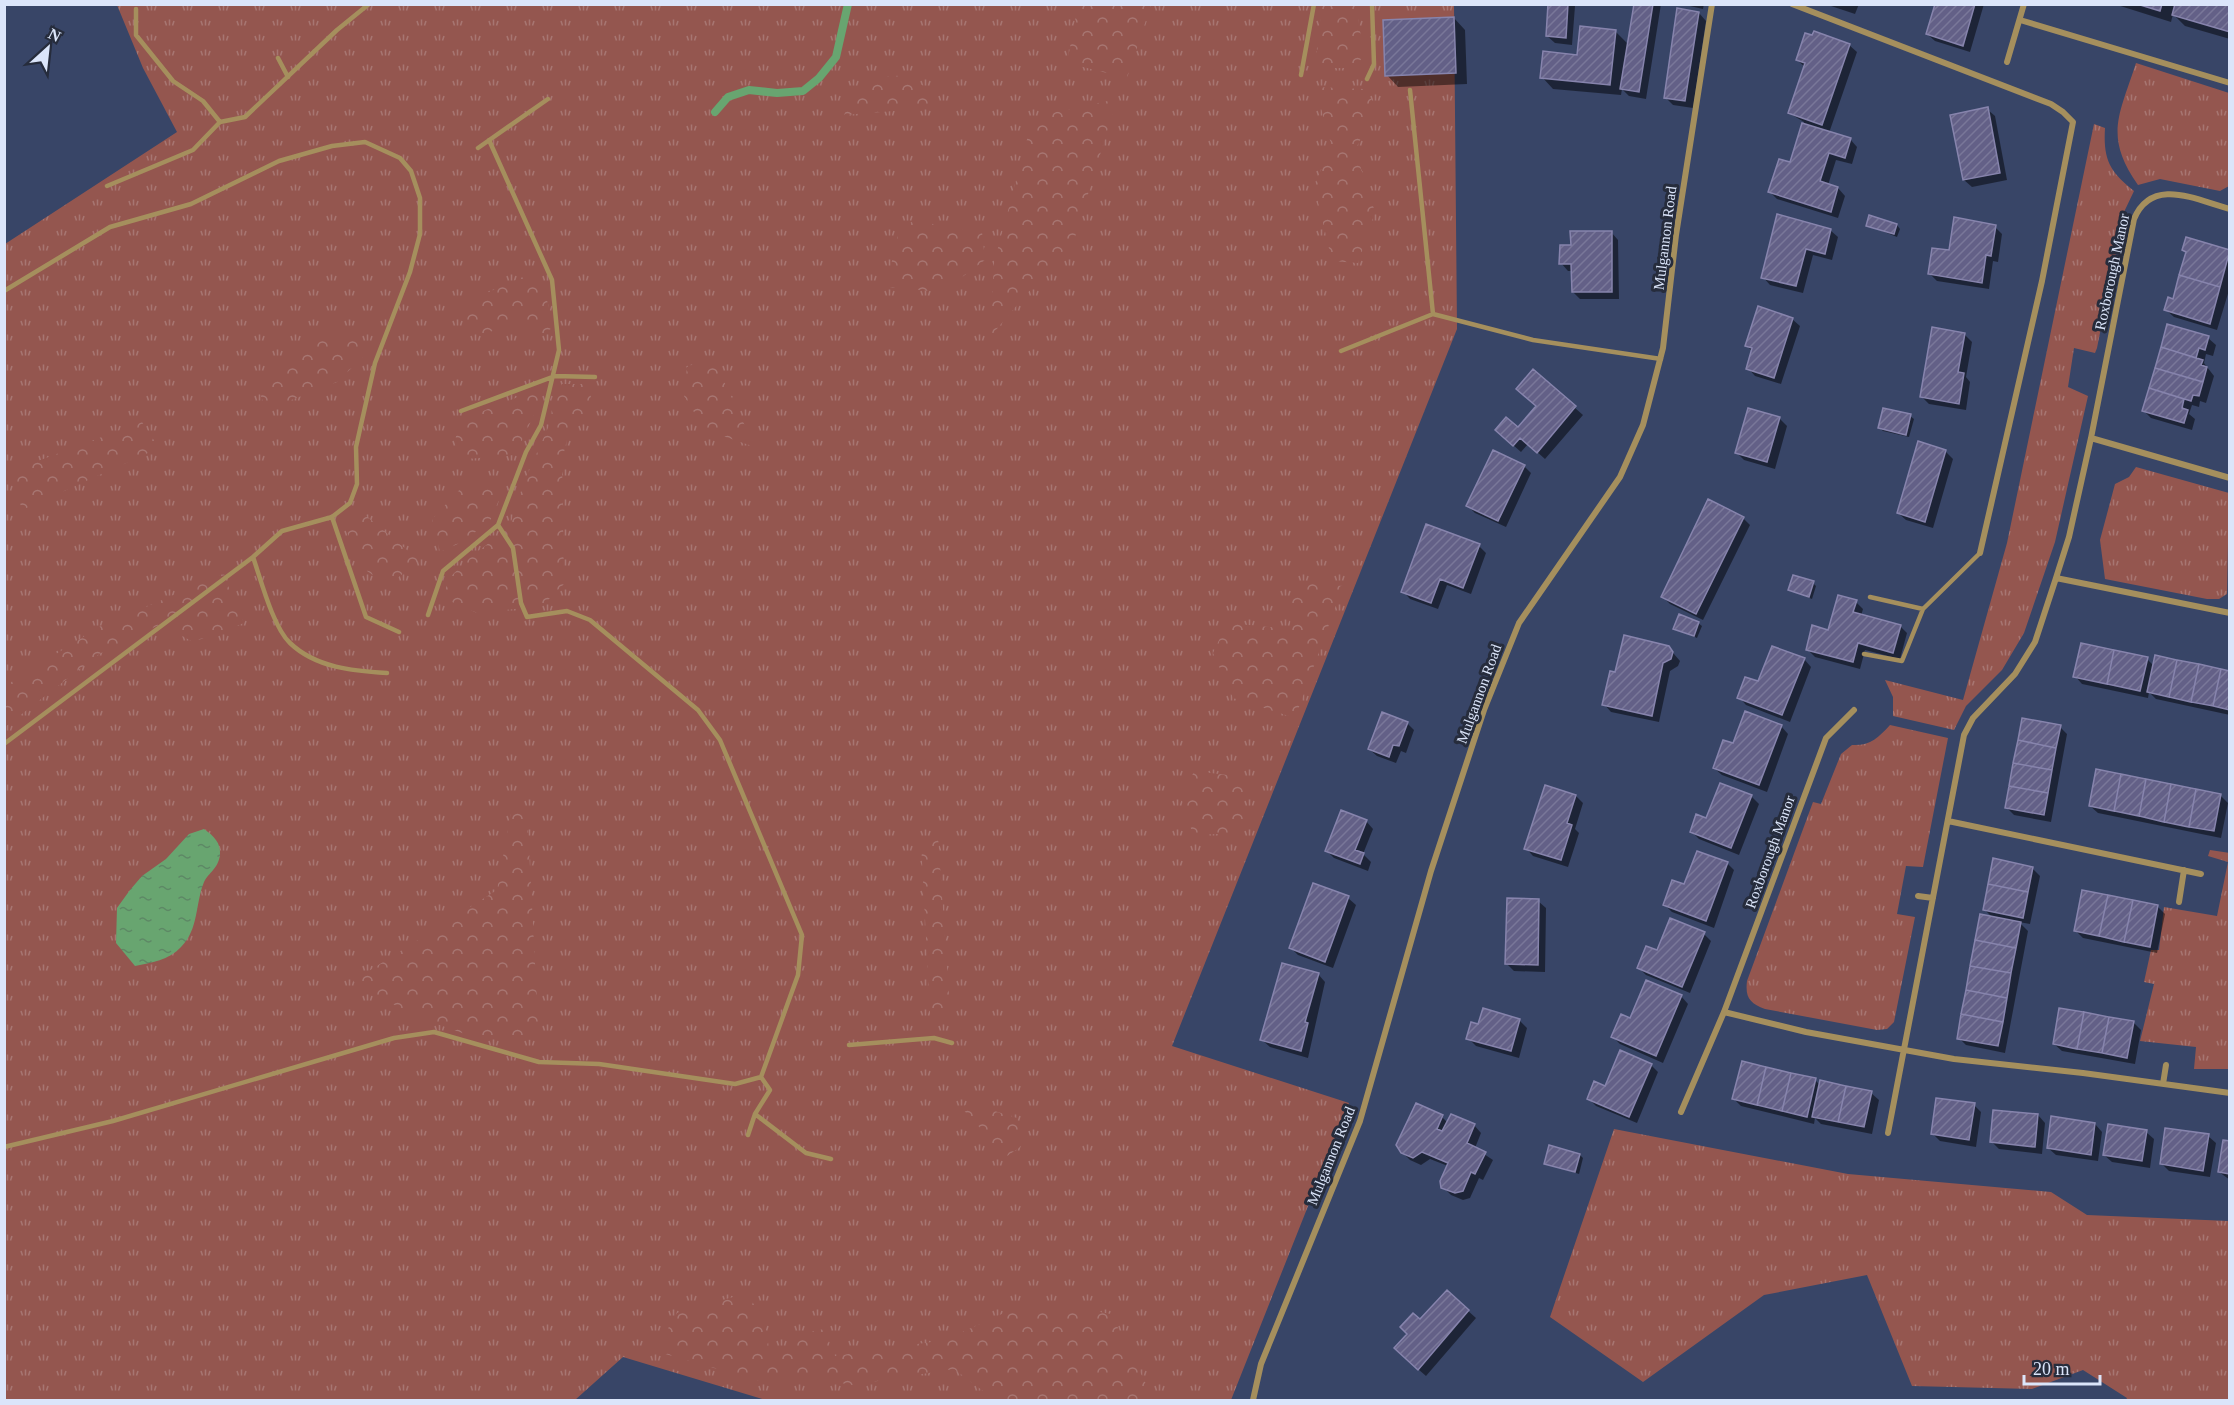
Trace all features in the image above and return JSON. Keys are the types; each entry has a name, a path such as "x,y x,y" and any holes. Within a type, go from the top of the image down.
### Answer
{"street":[{"name":"Mulgannon Road","path":"1253,1401 1261,1364 1360,1121 1431,871 1484,711 1519,623 1620,477 1643,425 1660,359 1690,137 1712,4"},
{"path":"1792,4 2051,104 2073,122 2037,304 1980,553"},
{"path":"2007,62 2024,4"},
{"path":"2020,20 2229,83"},
{"name":"Roxborough Manor","path":"1888,1133 1964,735 1973,718 2015,674 2035,642 2069,537 2134,219 2140,205 2151,196 2166,193 2229,209"},
{"path":"2091,438 2229,478"},
{"path":"2056,578 2229,613"},
{"name":"Roxborough Manor","path":"1681,1112 1724,1012 1826,738 1854,710"},
{"path":"1948,821 2201,874"},
{"path":"2179,902 2184,870"},
{"path":"1918,896 1934,898"},
{"path":"1724,1012 1778,1026 1954,1059 2229,1094"},
{"path":"2163,1084 2166,1065"}],"lane":[{"path":"107,186 193,150 220,122 244,117 369,4"},
{"path":"1301,75 1314,4"},
{"path":"1367,79 1374,64 1372,4"},
{"path":"136,9 136,35 173,81 203,101 220,122"},
{"path":"278,58 288,77"},
{"path":"1410,90 1433,314"},
{"path":"478,148 548,99"},
{"path":"428,615 443,571 498,525 526,452 541,425 555,376 559,350 552,280 489,140"},
{"path":"4,291 110,227 191,204 279,161 332,146 364,142 400,158 411,171 420,198 420,234 410,273 375,363 356,447 357,484 350,503 332,517 282,531 253,557 4,744"},
{"path":"1341,351 1433,314 1533,340 1660,359"},
{"path":"462,411 555,376 595,377"},
{"path":"332,517 366,617 399,632"},
{"path":"498,525 513,548 521,603 527,616 567,611 590,620 698,710 720,740 802,935 798,975 761,1077"},
{"path":"1864,654 1902,661 1923,609 1980,553"},
{"path":"253,557 270,608 289,643 315,660 348,670 387,673"},
{"path":"1870,597 1923,609"},
{"path":"4,1147 113,1121 394,1038 435,1032 539,1062 599,1064 735,1084 761,1077"},
{"path":"849,1045 934,1038 952,1042"},
{"path":"748,1136 755,1114 770,1090 761,1077"},
{"path":"755,1114 806,1153 831,1159"}],"green space":[{"path":"117,5 1454,5 1457,329 1172,1046 1349,1103 1231,1400 766,1400 623,1357 575,1400 5,1400 5,244 177,132 143,68"},
{"path":"1078,5 1151,5 1127,78 1067,63"},
{"path":"1322,5 1356,5 1364,56 1353,68 1319,68 1315,65"},
{"path":"2136,63 2229,93 2229,186 2220,191 2160,179 2138,185 2127,168 2118,139 2120,112"},
{"path":"906,75 931,91 943,107 844,115 861,79"},
{"path":"1315,87 1364,89 1377,108 1355,150 1375,212 1358,263 1332,261 1314,185 1332,147"},
{"path":"1117,99 1075,237 990,337 994,263 1033,117"},
{"path":"2094,124 2105,128 2105,149 2110,164 2119,178 2134,191 2124,212 2097,348 2095,353 2074,348 2068,387 2088,396 2055,542 2024,633 2002,670 1966,706 1954,730 1893,716 1893,697 1885,680 1963,700 2007,543"},
{"path":"921,216 934,225 982,232 985,260 942,292 886,287 899,230"},
{"path":"539,270 554,327 534,339 520,323 482,334 461,315 475,298"},
{"path":"326,333 354,335 363,357 337,382 266,410 257,385"},
{"path":"712,356 755,447 705,430 684,396 687,367"},
{"path":"562,384 588,384 594,411 568,436 562,460 564,584 542,606 477,613 443,598 449,578 473,555 509,528 524,482 551,421 552,404"},
{"path":"533,391 542,398 515,455 466,459 455,444 458,421"},
{"path":"142,422 159,448 22,510 11,471"},
{"path":"2136,467 2229,493 2227,594 2219,599 2207,599 2105,579 2100,540 2115,484 2129,477"},
{"path":"483,483 502,493 490,521 462,542 440,552 432,519 465,484"},
{"path":"364,514 419,560 388,586 360,566 343,521"},
{"path":"223,574 244,623 193,642 161,624 99,654 5,727 5,686 99,627"},
{"path":"1292,582 1343,586 1295,718 1233,698 1213,653 1227,623 1290,629"},
{"path":"1890,725 1948,738 1923,867 1906,866 1897,914 1915,917 1894,1022 1887,1029 1877,1030 1760,1007 1748,996 1747,981 1813,802 1821,804 1841,754 1852,745 1864,744 1873,740"},
{"path":"1194,771 1244,777 1243,833 1193,835 1182,800"},
{"path":"513,802 527,810 539,1040 476,1038 412,1015 353,981 497,890"},
{"path":"938,837 950,1010 930,1014 921,842"},
{"path":"2210,850 2230,853 2230,1069 2194,1069 2196,1047 2140,1041 2154,984 2144,982 2151,950 2159,950 2164,907 2217,916 2228,862 2208,856"},
{"path":"969,1103 1017,1118 1020,1147 1000,1161 976,1122 961,1108"},
{"path":"1614,1129 1848,1174 2051,1192 2087,1215 2229,1221 2229,1400 2126,1400 2127,1398 2083,1370 2032,1389 1912,1386 1867,1275 1764,1295 1643,1382 1550,1317"},
{"path":"747,1293 765,1323 770,1355 795,1352 792,1336 824,1329 835,1356 945,1340 1017,1307 1061,1305 1111,1314 1154,1400 995,1400 954,1369 852,1385 806,1377 759,1381 655,1351 677,1313"}],"water":[{"path":"204,829 216,840 220,855 217,864 204,882 194,924 187,940 171,955 135,966 116,943 117,908 142,876 166,859 189,834"}],"building":[{"path":"1548,4 1568,4 1566,38 1546,36"},
{"path":"1634,4 1653,4 1639,92 1620,89"},
{"path":"1935,4 1975,4 1963,46 1926,34"},
{"path":"2137,4 2162,4 2160,11"},
{"path":"2175,4 2230,4 2230,32 2172,15"},
{"path":"1677,8 1699,12 1685,101 1664,98"},
{"path":"1454,17 1456,73 1385,76 1383,20"},
{"path":"1580,26 1616,30 1610,85 1540,78 1543,51 1577,55"},
{"path":"1814,31 1850,44 1822,125 1788,113 1805,63 1796,60 1805,33 1812,35"},
{"path":"1988,107 2000,173 1963,180 1950,115"},
{"path":"1802,123 1851,138 1845,158 1829,153 1820,181 1838,187 1831,212 1768,192 1779,159 1790,162"},
{"path":"1777,214 1831,229 1825,254 1806,249 1796,286 1761,278"},
{"path":"1869,215 1897,224 1894,234 1866,226"},
{"path":"1954,217 1996,225 1991,256 1986,255 1982,283 1928,274 1932,248 1949,250"},
{"path":"1570,231 1612,231 1612,292 1572,292 1571,264 1559,264 1560,245 1571,245"},
{"path":"2186,237 2230,250 2220,287 2179,275 2186,252 2182,250"},
{"path":"2179,275 2220,287 2210,324 2164,310 2168,297 2173,299"},
{"path":"1758,306 1793,318 1774,378 1746,369 1752,348 1745,346"},
{"path":"2167,324 2209,336 2205,350 2199,348 2196,358 2161,347"},
{"path":"1932,327 1965,333 1958,372 1964,373 1959,404 1920,397"},
{"path":"2161,347 2203,360 2201,365 2207,367 2203,382 2155,368"},
{"path":"2155,368 2203,382 2199,396 2193,395 2191,401 2149,388"},
{"path":"1533,369 1576,406 1537,453 1520,438 1513,446 1495,430 1506,417 1518,427 1536,406 1516,389"},
{"path":"2149,388 2184,399 2182,408 2188,410 2184,423 2142,411"},
{"path":"1748,408 1780,417 1767,462 1735,453"},
{"path":"1883,408 1911,414 1906,435 1878,428"},
{"path":"1918,441 1946,450 1925,522 1897,513"},
{"path":"1493,450 1525,465 1498,521 1466,506"},
{"path":"1708,499 1744,517 1696,614 1661,597"},
{"path":"1426,524 1480,544 1463,588 1440,579 1431,603 1401,592"},
{"path":"1793,575 1814,581 1809,597 1788,590"},
{"path":"1838,595 1857,600 1853,612 1901,625 1893,653 1858,643 1853,662 1806,650 1812,625 1828,630"},
{"path":"1679,614 1699,622 1694,636 1673,629"},
{"path":"1624,635 1669,646 1673,652 1671,659 1663,663 1652,716 1602,705 1610,671 1615,672"},
{"path":"2081,643 2114,650 2107,684 2073,677"},
{"path":"1772,646 1805,658 1782,715 1737,698 1745,677 1758,681"},
{"path":"2114,650 2148,657 2140,691 2107,684"},
{"path":"2155,655 2177,660 2169,697 2147,692"},
{"path":"2177,660 2199,664 2191,702 2169,697"},
{"path":"2199,664 2221,669 2213,706 2191,702"},
{"path":"2221,669 2230,671 2230,710 2213,706"},
{"path":"1745,711 1782,725 1759,785 1713,768 1723,740 1733,743"},
{"path":"1382,712 1408,722 1399,746 1393,745 1389,757 1368,749"},
{"path":"2022,718 2061,725 2056,748 2018,740"},
{"path":"2018,740 2056,748 2052,770 2013,763"},
{"path":"2013,763 2052,770 2048,793 2009,786"},
{"path":"2096,769 2121,774 2114,811 2089,806"},
{"path":"2121,774 2146,779 2139,816 2114,811"},
{"path":"2146,779 2171,784 2164,822 2139,816"},
{"path":"1720,783 1752,795 1731,848 1690,832 1696,814 1706,818"},
{"path":"2171,784 2196,789 2189,827 2164,822"},
{"path":"1545,785 1576,795 1567,823 1572,825 1561,860 1524,849"},
{"path":"2009,786 2048,793 2044,815 2005,808"},
{"path":"2196,789 2221,794 2214,831 2189,827"},
{"path":"1341,810 1367,820 1355,850 1364,853 1360,864 1325,851"},
{"path":"1697,851 1728,862 1706,921 1663,905 1672,880 1684,884"},
{"path":"1993,858 2033,867 2028,892 1988,884"},
{"path":"1313,883 1349,896 1325,962 1289,948"},
{"path":"1988,884 2028,892 2023,918 1983,910"},
{"path":"2082,890 2108,895 2099,936 2074,931"},
{"path":"2108,895 2133,900 2124,942 2099,936"},
{"path":"1507,898 1539,899 1538,965 1505,964"},
{"path":"2133,900 2158,905 2150,947 2124,942"},
{"path":"1980,914 2021,922 2016,948 1975,940"},
{"path":"1670,918 1705,932 1682,987 1637,968 1646,946 1657,950"},
{"path":"1975,940 2016,948 2011,973 1970,966"},
{"path":"1282,963 1319,973 1305,1022 1308,1023 1301,1051 1260,1040"},
{"path":"1970,966 2011,973 2007,998 1966,990"},
{"path":"1646,980 1682,995 1656,1056 1611,1037 1621,1014 1630,1018"},
{"path":"1966,990 2007,998 2003,1022 1961,1014"},
{"path":"1483,1008 1520,1019 1511,1051 1466,1039 1471,1022 1478,1024"},
{"path":"2059,1008 2084,1012 2077,1049 2053,1044"},
{"path":"2084,1012 2109,1017 2102,1053 2077,1049"},
{"path":"1961,1014 2003,1022 1998,1046 1957,1039"},
{"path":"2109,1017 2134,1021 2127,1058 2102,1053"},
{"path":"1620,1050 1652,1064 1629,1117 1587,1099 1594,1081 1605,1086"},
{"path":"1742,1061 1766,1067 1757,1105 1732,1099"},
{"path":"1766,1067 1791,1073 1782,1111 1757,1105"},
{"path":"1791,1073 1816,1078 1807,1117 1782,1111"},
{"path":"1820,1080 1846,1086 1838,1122 1812,1117"},
{"path":"1846,1086 1872,1091 1864,1127 1838,1122"},
{"path":"1936,1098 1975,1103 1969,1140 1931,1134"},
{"path":"1416,1103 1443,1115 1437,1129 1442,1131 1451,1114 1475,1124 1467,1143 1486,1152 1475,1174 1471,1172 1463,1191 1455,1193 1441,1188 1440,1181 1448,1163 1422,1152 1413,1158 1401,1153 1396,1145"},
{"path":"1993,1110 2038,1114 2035,1147 1990,1142"},
{"path":"2051,1116 2095,1123 2091,1155 2047,1148"},
{"path":"2108,1124 2147,1130 2142,1161 2103,1155"},
{"path":"2165,1128 2209,1134 2203,1171 2160,1164"},
{"path":"2223,1140 2230,1141 2230,1174 2218,1172"},
{"path":"1549,1145 1580,1154 1575,1172 1544,1164"},
{"path":"1447,1290 1469,1310 1418,1370 1394,1348 1407,1334 1400,1327 1413,1313 1420,1319"}],"waterway":[{"path":"715,112 728,97 749,90 777,93 803,91 819,78 836,57 848,4"}]}
